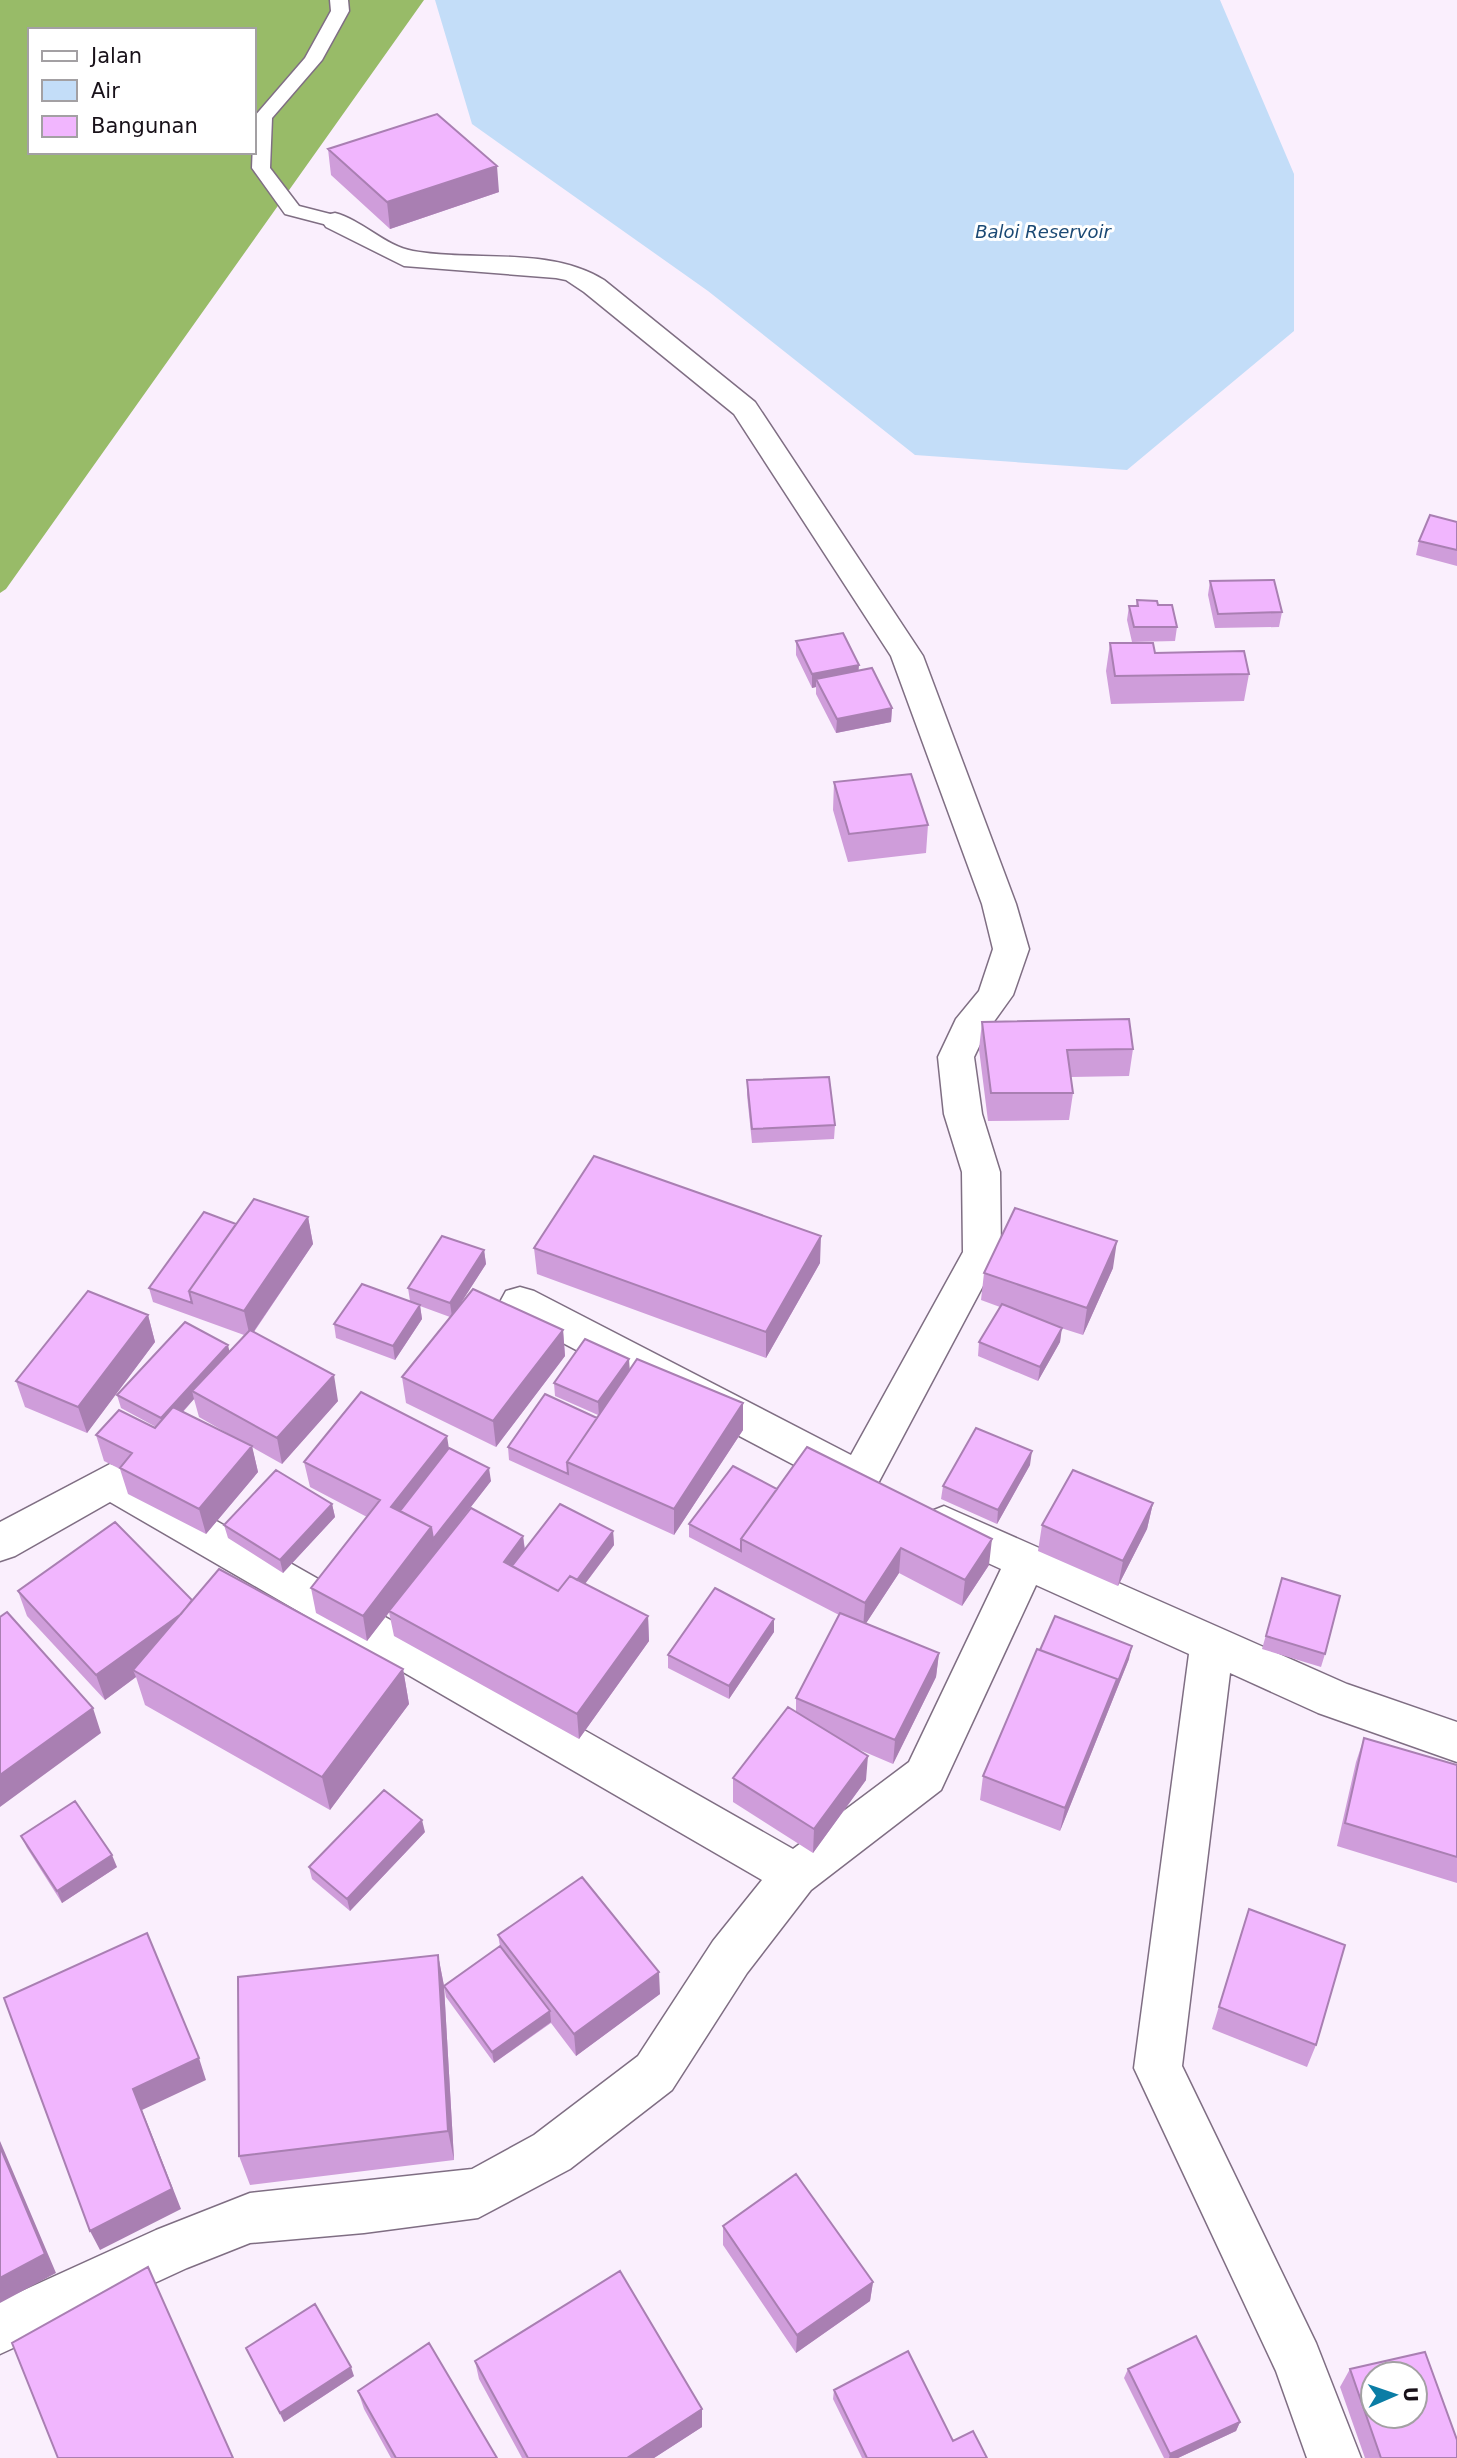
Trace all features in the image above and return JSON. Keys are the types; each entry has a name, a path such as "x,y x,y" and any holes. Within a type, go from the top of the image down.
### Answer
{"street":[{"path":"335,221 404,258 556,270 575,274 594,286 745,408 907,656 999,904 1011,948 995,995 969,1028 956,1057 963,1114 981,1172 982,1252 889,1495"},
{"path":"520,1302 889,1495 1026,1561 1334,1699 1457,1742"},
{"path":"0,1543 110,1481 795,1875"},
{"path":"0,2329 174,2248 250,2218 364,2208 478,2193 552,2152 655,2073 730,1957 795,1875 925,1776 1026,1561"},
{"path":"1212,1644 1158,2068 1298,2361 1334,2458"}],"lane":[{"path":"335,221 292,210 261,168 262,117 313,60 340,11 339,0"}],"green space":[{"path":"0,0 424,0 6,589 0,593"}],"water":[{"name":"Baloi Reservoir","path":"435,0 1220,0 1294,174 1294,331 1127,470 915,455 708,291 472,124"}],"building":[{"path":"437,114 497,166 387,202 328,149"},
{"path":"1430,515 1457,522 1457,550 1419,541"},
{"path":"1274,580 1282,612 1218,614 1210,581"},
{"path":"1137,600 1172,605 1177,627 1134,627 1129,606 1138,606"},
{"path":"843,633 859,665 812,674 796,641"},
{"path":"1110,643 1153,643 1155,653 1244,651 1249,674 1115,676"},
{"path":"872,668 892,708 837,719 816,679"},
{"path":"911,774 928,825 849,834 834,782"},
{"path":"1129,1019 1133,1049 1067,1050 1073,1093 991,1093 982,1022"},
{"path":"829,1077 835,1125 752,1129 747,1080"},
{"path":"594,1156 821,1236 766,1332 534,1248"},
{"path":"254,1199 308,1217 244,1311 189,1291"},
{"path":"1015,1208 1117,1241 1087,1308 984,1273"},
{"path":"204,1212 236,1224 189,1291 192,1303 149,1288"},
{"path":"442,1236 484,1250 450,1303 408,1288"},
{"path":"362,1284 420,1305 393,1346 334,1324"},
{"path":"473,1289 563,1330 493,1421 402,1377"},
{"path":"88,1291 148,1315 78,1407 16,1381"},
{"path":"1002,1304 1062,1328 1040,1367 979,1342"},
{"path":"185,1322 228,1345 161,1418 117,1395"},
{"path":"250,1330 334,1375 277,1438 192,1391"},
{"path":"585,1339 629,1359 598,1402 554,1383"},
{"path":"637,1359 743,1403 674,1509 567,1462"},
{"path":"361,1392 447,1436 391,1507 431,1527 363,1616 311,1588 380,1500 304,1462"},
{"path":"545,1394 597,1418 567,1462 568,1474 508,1447"},
{"path":"173,1407 252,1446 199,1509 120,1468 132,1453 96,1435 119,1410 155,1428"},
{"path":"976,1428 1032,1451 998,1510 943,1486"},
{"path":"807,1447 992,1539 965,1580 901,1548 865,1603 741,1539"},
{"path":"449,1448 489,1468 433,1539 431,1527 400,1511"},
{"path":"733,1466 777,1489 741,1539 741,1551 689,1524"},
{"path":"276,1470 332,1504 280,1560 224,1525"},
{"path":"1073,1470 1153,1503 1123,1561 1042,1525"},
{"path":"560,1504 613,1531 577,1580 570,1576 558,1591 512,1566"},
{"path":"471,1508 523,1536 504,1562 558,1591 570,1576 648,1616 577,1714 389,1611"},
{"path":"115,1522 192,1600 181,1614 96,1675 18,1591"},
{"path":"219,1569 403,1669 322,1777 133,1670"},
{"path":"1282,1578 1340,1596 1325,1654 1266,1636"},
{"path":"715,1588 774,1619 729,1686 668,1655"},
{"path":"7,1612 93,1708 0,1775 0,1617"},
{"path":"840,1613 939,1653 895,1740 796,1698"},
{"path":"1055,1616 1132,1646 1114,1691 1117,1679 1040,1650"},
{"path":"1037,1649 1117,1679 1065,1808 983,1776"},
{"path":"788,1707 868,1756 814,1829 733,1778"},
{"path":"1364,1738 1457,1765 1457,1857 1345,1823"},
{"path":"384,1790 422,1820 347,1899 309,1867"},
{"path":"75,1801 112,1855 57,1891 21,1836"},
{"path":"582,1877 659,1972 574,2034 498,1935"},
{"path":"1249,1909 1345,1945 1316,2045 1219,2007"},
{"path":"147,1933 199,2058 133,2089 172,2189 90,2231 4,1998"},
{"path":"500,1946 550,2011 492,2052 444,1986"},
{"path":"438,1955 448,2131 239,2156 238,1977"},
{"path":"0,2147 45,2254 0,2278"},
{"path":"796,2174 873,2282 797,2335 723,2226"},
{"path":"148,2267 233,2458 58,2458 12,2343"},
{"path":"620,2271 702,2409 627,2458 528,2458 475,2361"},
{"path":"315,2304 351,2367 280,2413 246,2348"},
{"path":"1196,2336 1240,2422 1170,2454 1128,2369"},
{"path":"429,2343 497,2458 396,2458 358,2391"},
{"path":"908,2351 953,2441 973,2431 987,2458 867,2458 834,2390"},
{"path":"1425,2352 1428,2360 1390,2360"},
{"path":"1429,2363 1457,2440 1457,2458 1381,2458 1371,2430 1429,2430"},
{"path":"1359,2367 1359,2395 1350,2369"}]}
